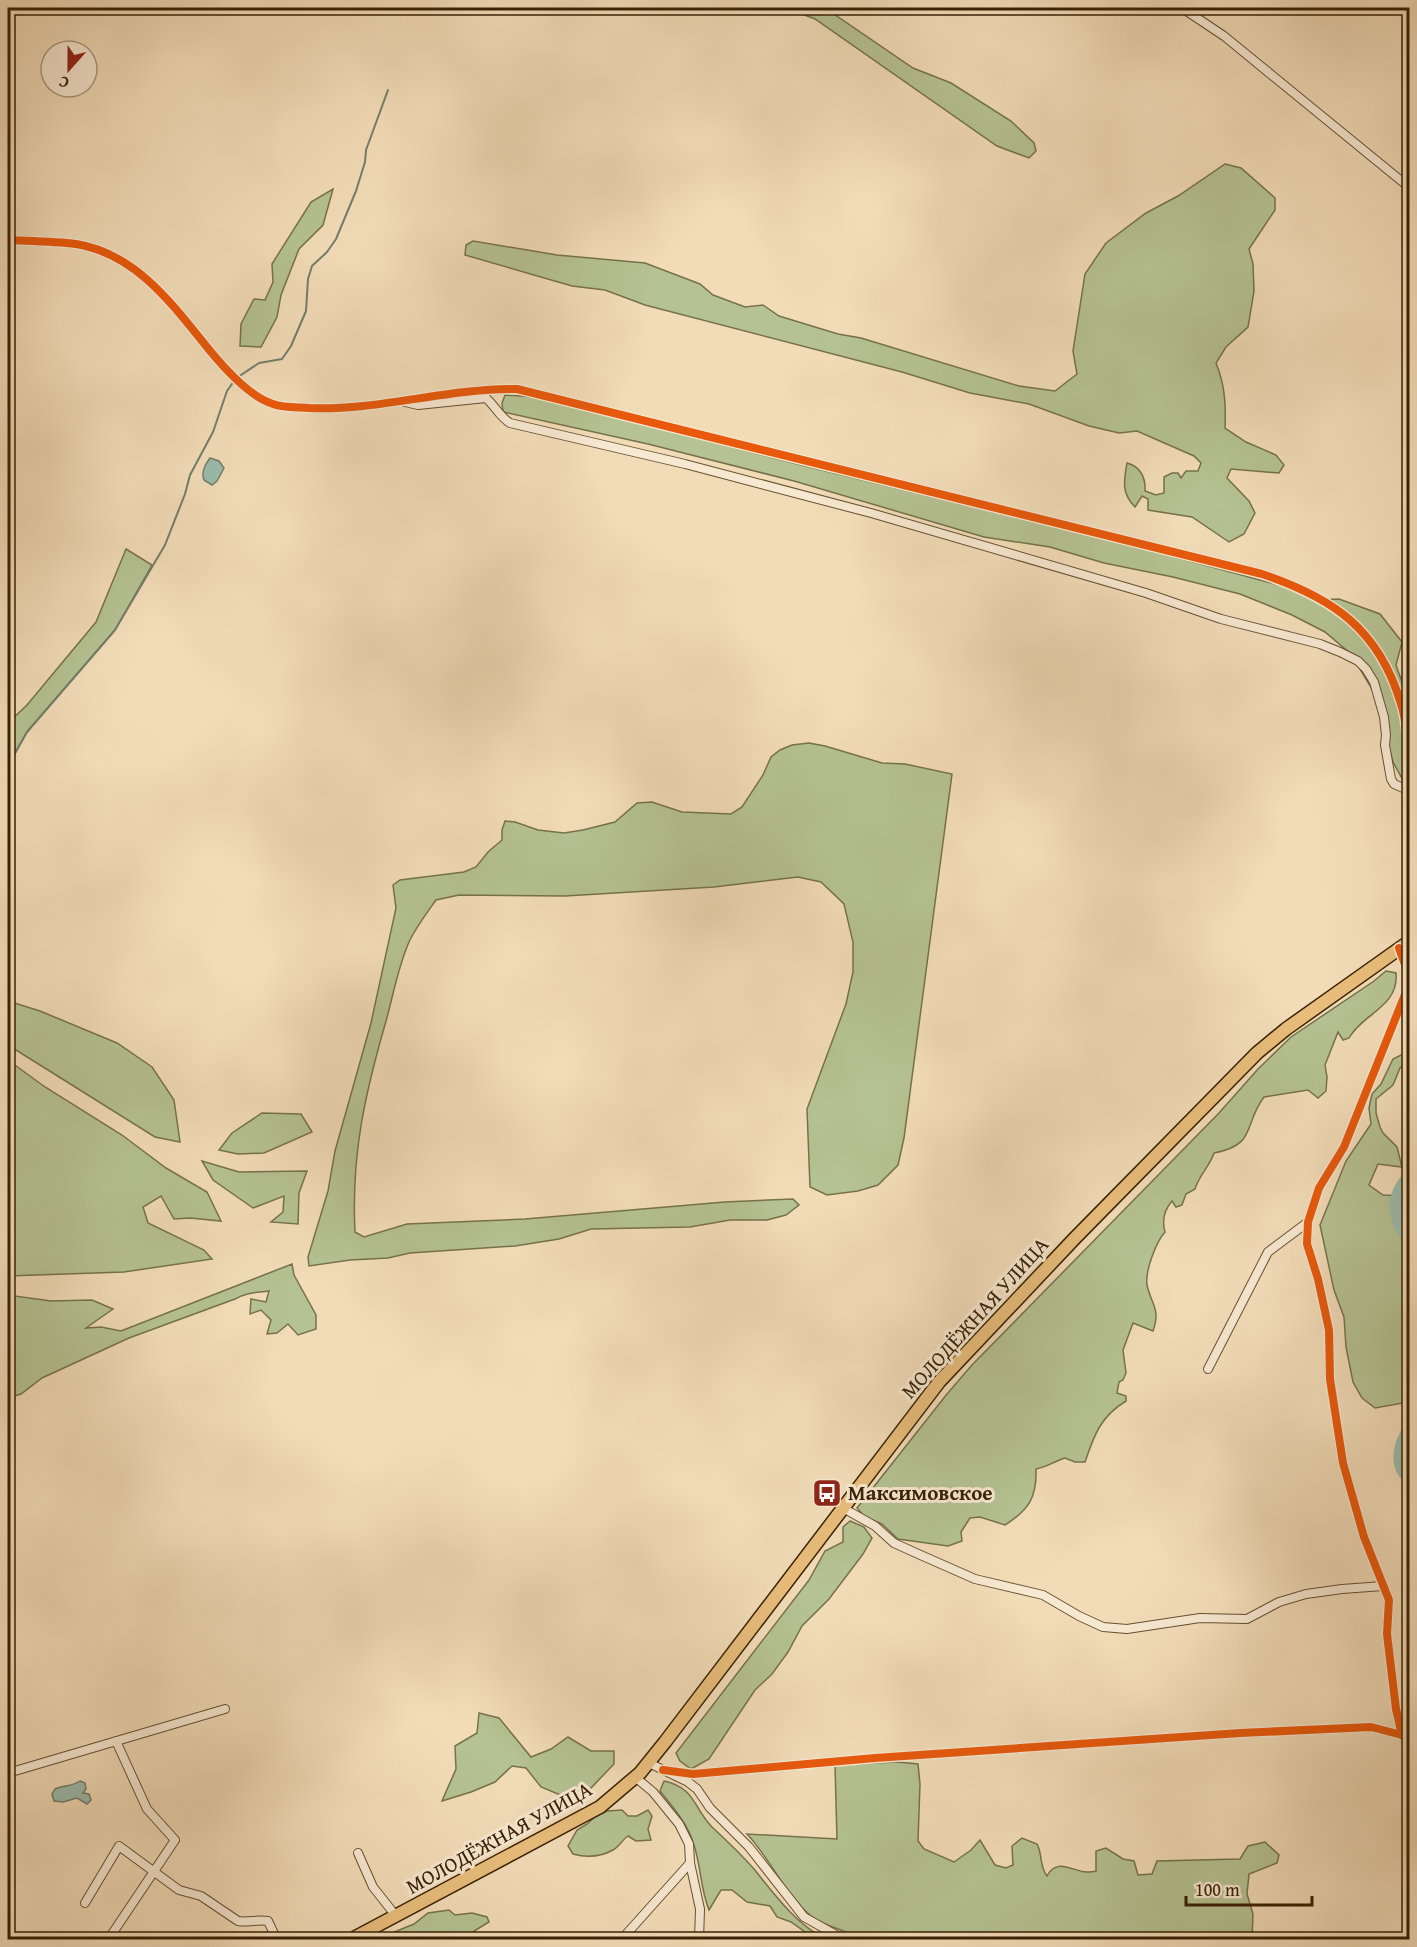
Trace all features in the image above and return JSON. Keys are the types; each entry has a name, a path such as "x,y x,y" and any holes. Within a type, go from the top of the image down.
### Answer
{"main road":[{"name":"МОЛОДЁЖНАЯ УЛИЦА","path":"350,1940 600,1807 635,1777 649,1762 939,1382 1075,1238 1249,1062 1286,1029 1404,944"}],"street":[{"path":"1182,8 1224,36 1410,188"},
{"path":"8,240 76,244 118,259 161,292 227,371 262,400 287,407 339,409 487,389 517,389 1096,532 1297,586 1329,603 1354,623 1376,650 1391,676 1402,705 1410,749"},
{"path":"398,400 418,405 486,398 503,419 510,423 685,464 871,513 1341,652 1358,661 1374,682 1384,717 1385,745 1391,779 1395,784 1410,791"},
{"path":"1402,1735 1396,1709 1387,1634 1389,1600 1364,1537 1343,1463 1330,1379 1329,1330 1318,1279 1307,1244 1308,1222 1319,1188 1344,1147 1406,992 1408,973 1404,944"},
{"path":"1208,1369 1269,1252 1308,1222"},
{"path":"843,1508 874,1526 894,1543 975,1579 1043,1595 1103,1627 1127,1629 1200,1618 1247,1619 1279,1602 1306,1594 1383,1586"},
{"path":"8,1773 225,1709"},
{"path":"663,1770 693,1774 875,1758 1240,1733 1371,1728 1402,1735 1410,1741"},
{"path":"108,1940 175,1840 147,1809 116,1741"},
{"path":"649,1762 697,1789 710,1808 749,1847 804,1917 845,1940"},
{"path":"635,1777 653,1792 679,1824 689,1844 690,1863 700,1909 699,1940"},
{"path":"85,1903 118,1846 179,1890 201,1896 238,1922 244,1923 257,1919 268,1921 277,1940"},
{"path":"358,1853 373,1887 396,1916"},
{"path":"621,1940 690,1863"}],"green space":[{"path":"786,8 825,8 913,68 951,83 1011,121 1034,143 1036,151 1029,158 997,146 815,19"},
{"path":"1225,164 1241,168 1275,198 1275,210 1249,249 1253,264 1254,291 1248,327 1226,347 1216,363 1224,395 1225,428 1246,442 1276,455 1284,465 1279,473 1231,469 1227,478 1249,501 1255,513 1244,534 1229,542 1192,517 1148,510 1148,499 1142,496 1135,507 1126,492 1127,463 1141,473 1145,491 1156,495 1164,493 1164,477 1178,473 1181,478 1186,471 1198,471 1201,463 1194,456 1137,431 1119,433 1089,426 1029,404 970,393 902,372 645,305 605,290 572,286 465,255 466,245 473,241 557,255 645,263 700,284 713,295 745,307 763,305 779,316 838,334 861,338 1019,386 1055,391 1077,374 1073,351 1085,274 1106,243 1146,213 1178,196"},
{"path":"333,189 323,225 299,249 281,295 277,317 261,347 240,346 241,324 254,299 265,300 273,282 272,264 311,202"},
{"path":"505,395 536,397 805,466 1138,547 1293,589 1316,600 1339,599 1380,614 1402,642 1396,665 1409,702 1409,778 1404,782 1393,762 1375,694 1351,654 1325,632 1292,615 1240,594 1104,563 1050,547 984,537 794,481 648,444 503,412 502,403"},
{"path":"126,549 152,565 115,630 27,732 8,764 8,723 27,705 96,622"},
{"path":"809,743 882,763 905,764 952,774 904,1138 898,1165 878,1185 858,1191 827,1195 810,1187 807,1109 846,1004 853,972 853,942 844,904 821,882 798,877 714,887 565,896 459,895 436,900 412,936 402,961 361,1125 355,1177 355,1232 364,1237 407,1224 525,1219 725,1202 793,1199 799,1205 786,1215 767,1220 730,1220 690,1227 591,1229 559,1239 515,1246 410,1253 388,1258 350,1260 309,1266 308,1257 328,1191 335,1151 371,1023 396,908 393,885 400,880 464,872 476,867 502,840 505,821 538,830 564,833 615,822 637,803 652,802 682,812 731,814 742,807 763,775 771,757 792,745"},
{"path":"1386,971 1396,973 1392,994 1386,1002 1355,1029 1349,1038 1343,1040 1338,1032 1325,1065 1326,1091 1318,1098 1308,1090 1264,1097 1243,1139 1237,1145 1214,1153 1195,1189 1186,1194 1182,1205 1176,1207 1172,1201 1169,1204 1164,1216 1165,1232 1155,1249 1147,1279 1156,1312 1153,1331 1133,1323 1123,1350 1126,1373 1123,1380 1119,1382 1117,1393 1126,1396 1126,1401 1110,1413 1099,1427 1085,1462 1075,1462 1065,1458 1036,1469 1033,1495 1020,1514 1005,1525 980,1517 970,1518 961,1532 962,1541 948,1546 898,1539 882,1524 865,1517 857,1508 972,1365 1291,1037"},
{"path":"8,1001 40,1011 117,1043 152,1067 174,1100 180,1142 155,1137 8,1045"},
{"path":"1401,1055 1409,1060 1400,1068 1393,1085 1376,1099 1376,1113 1383,1133 1397,1147 1402,1167 1378,1164 1369,1185 1383,1195 1409,1196 1410,1392 1409,1402 1375,1408 1362,1398 1353,1382 1346,1347 1344,1317 1334,1290 1320,1225 1346,1161 1371,1124 1369,1108 1372,1094 1381,1084 1393,1059"},
{"path":"8,1060 45,1087 122,1135 166,1168 207,1192 221,1221 174,1219 161,1196 143,1207 148,1223 204,1250 212,1259 124,1272 8,1276"},
{"path":"262,1113 301,1114 312,1132 264,1153 238,1154 219,1150 232,1133"},
{"path":"202,1161 239,1172 307,1171 299,1193 298,1224 271,1222 283,1212 284,1196 253,1208 213,1180"},
{"path":"292,1264 294,1275 316,1315 316,1329 298,1335 288,1324 277,1333 267,1334 271,1320 261,1310 250,1314 251,1299 266,1302 269,1291 248,1294 129,1338 42,1378 21,1394 8,1398 8,1295 51,1301 92,1300 113,1309 86,1328 101,1327 121,1331"},
{"path":"1409,1422 1409,1479 1401,1466 1400,1451"},
{"path":"850,1521 864,1527 872,1538 863,1554 829,1599 802,1626 788,1652 772,1674 755,1690 709,1759 691,1769 680,1761 676,1753 809,1580 825,1551 843,1542 843,1527"},
{"path":"479,1713 499,1718 531,1757 551,1749 568,1737 591,1751 614,1751 614,1764 590,1789 565,1797 541,1787 526,1768 512,1766 495,1782 442,1801 456,1769 455,1746 477,1733"},
{"path":"897,1762 918,1764 920,1784 918,1841 924,1849 954,1862 971,1850 980,1840 995,1865 1006,1868 1013,1865 1012,1846 1022,1838 1037,1844 1047,1876 1052,1870 1063,1866 1082,1871 1096,1871 1096,1851 1106,1848 1123,1859 1134,1861 1138,1875 1152,1874 1157,1861 1240,1859 1248,1846 1265,1842 1279,1855 1277,1863 1249,1874 1247,1894 1253,1914 1252,1939 863,1940 823,1923 802,1908 747,1834 837,1839 835,1765"},
{"path":"664,1781 682,1788 693,1799 712,1827 749,1863 786,1908 804,1925 825,1939 815,1939 791,1922 777,1917 770,1906 747,1902 732,1890 721,1890 709,1910 693,1842 683,1821 660,1791"},
{"path":"622,1810 628,1816 637,1816 648,1810 652,1816 648,1829 651,1840 636,1841 628,1836 615,1849 603,1854 583,1856 573,1854 568,1846 577,1830 607,1811"},
{"path":"449,1910 455,1915 472,1913 487,1917 489,1922 458,1939 386,1939 389,1934 414,1924 428,1913"}],"shaded area":[{"path":"210,458 219,461 224,468 212,485 204,480 203,474"},
{"path":"80,1781 85,1783 86,1789 83,1793 89,1794 91,1800 87,1804 77,1798 63,1802 54,1801 52,1794 55,1789"}],"waterway":[{"path":"238,377 259,363 282,359 291,346 306,311 308,279 312,266 327,252 336,239 356,191 365,162 366,150 388,90"},
{"path":"8,764 27,732 115,630 165,545 190,475 213,432 227,391 234,381"},
{"path":"1410,1182 1406,1182 1397,1203 1398,1217 1410,1238"},
{"path":"1410,1430 1401,1454 1402,1467 1410,1477"}],"cycle path":[{"path":"8,240 76,244 118,259 153,285 239,382 264,400 277,405 335,408 465,392 517,389 1262,574 1287,583 1331,606 1366,636 1380,655 1392,678 1403,709 1410,749"},
{"path":"1399,948 1408,973 1406,992 1344,1147 1319,1188 1308,1222 1307,1244 1318,1279 1329,1330 1330,1379 1343,1463 1364,1537 1389,1600 1387,1634 1396,1709 1402,1735"},
{"path":"663,1770 693,1774 875,1758 1240,1733 1371,1727 1402,1735 1408,1740"}],"place":[{"name":"Максимовское","path":"827,1493"}]}
